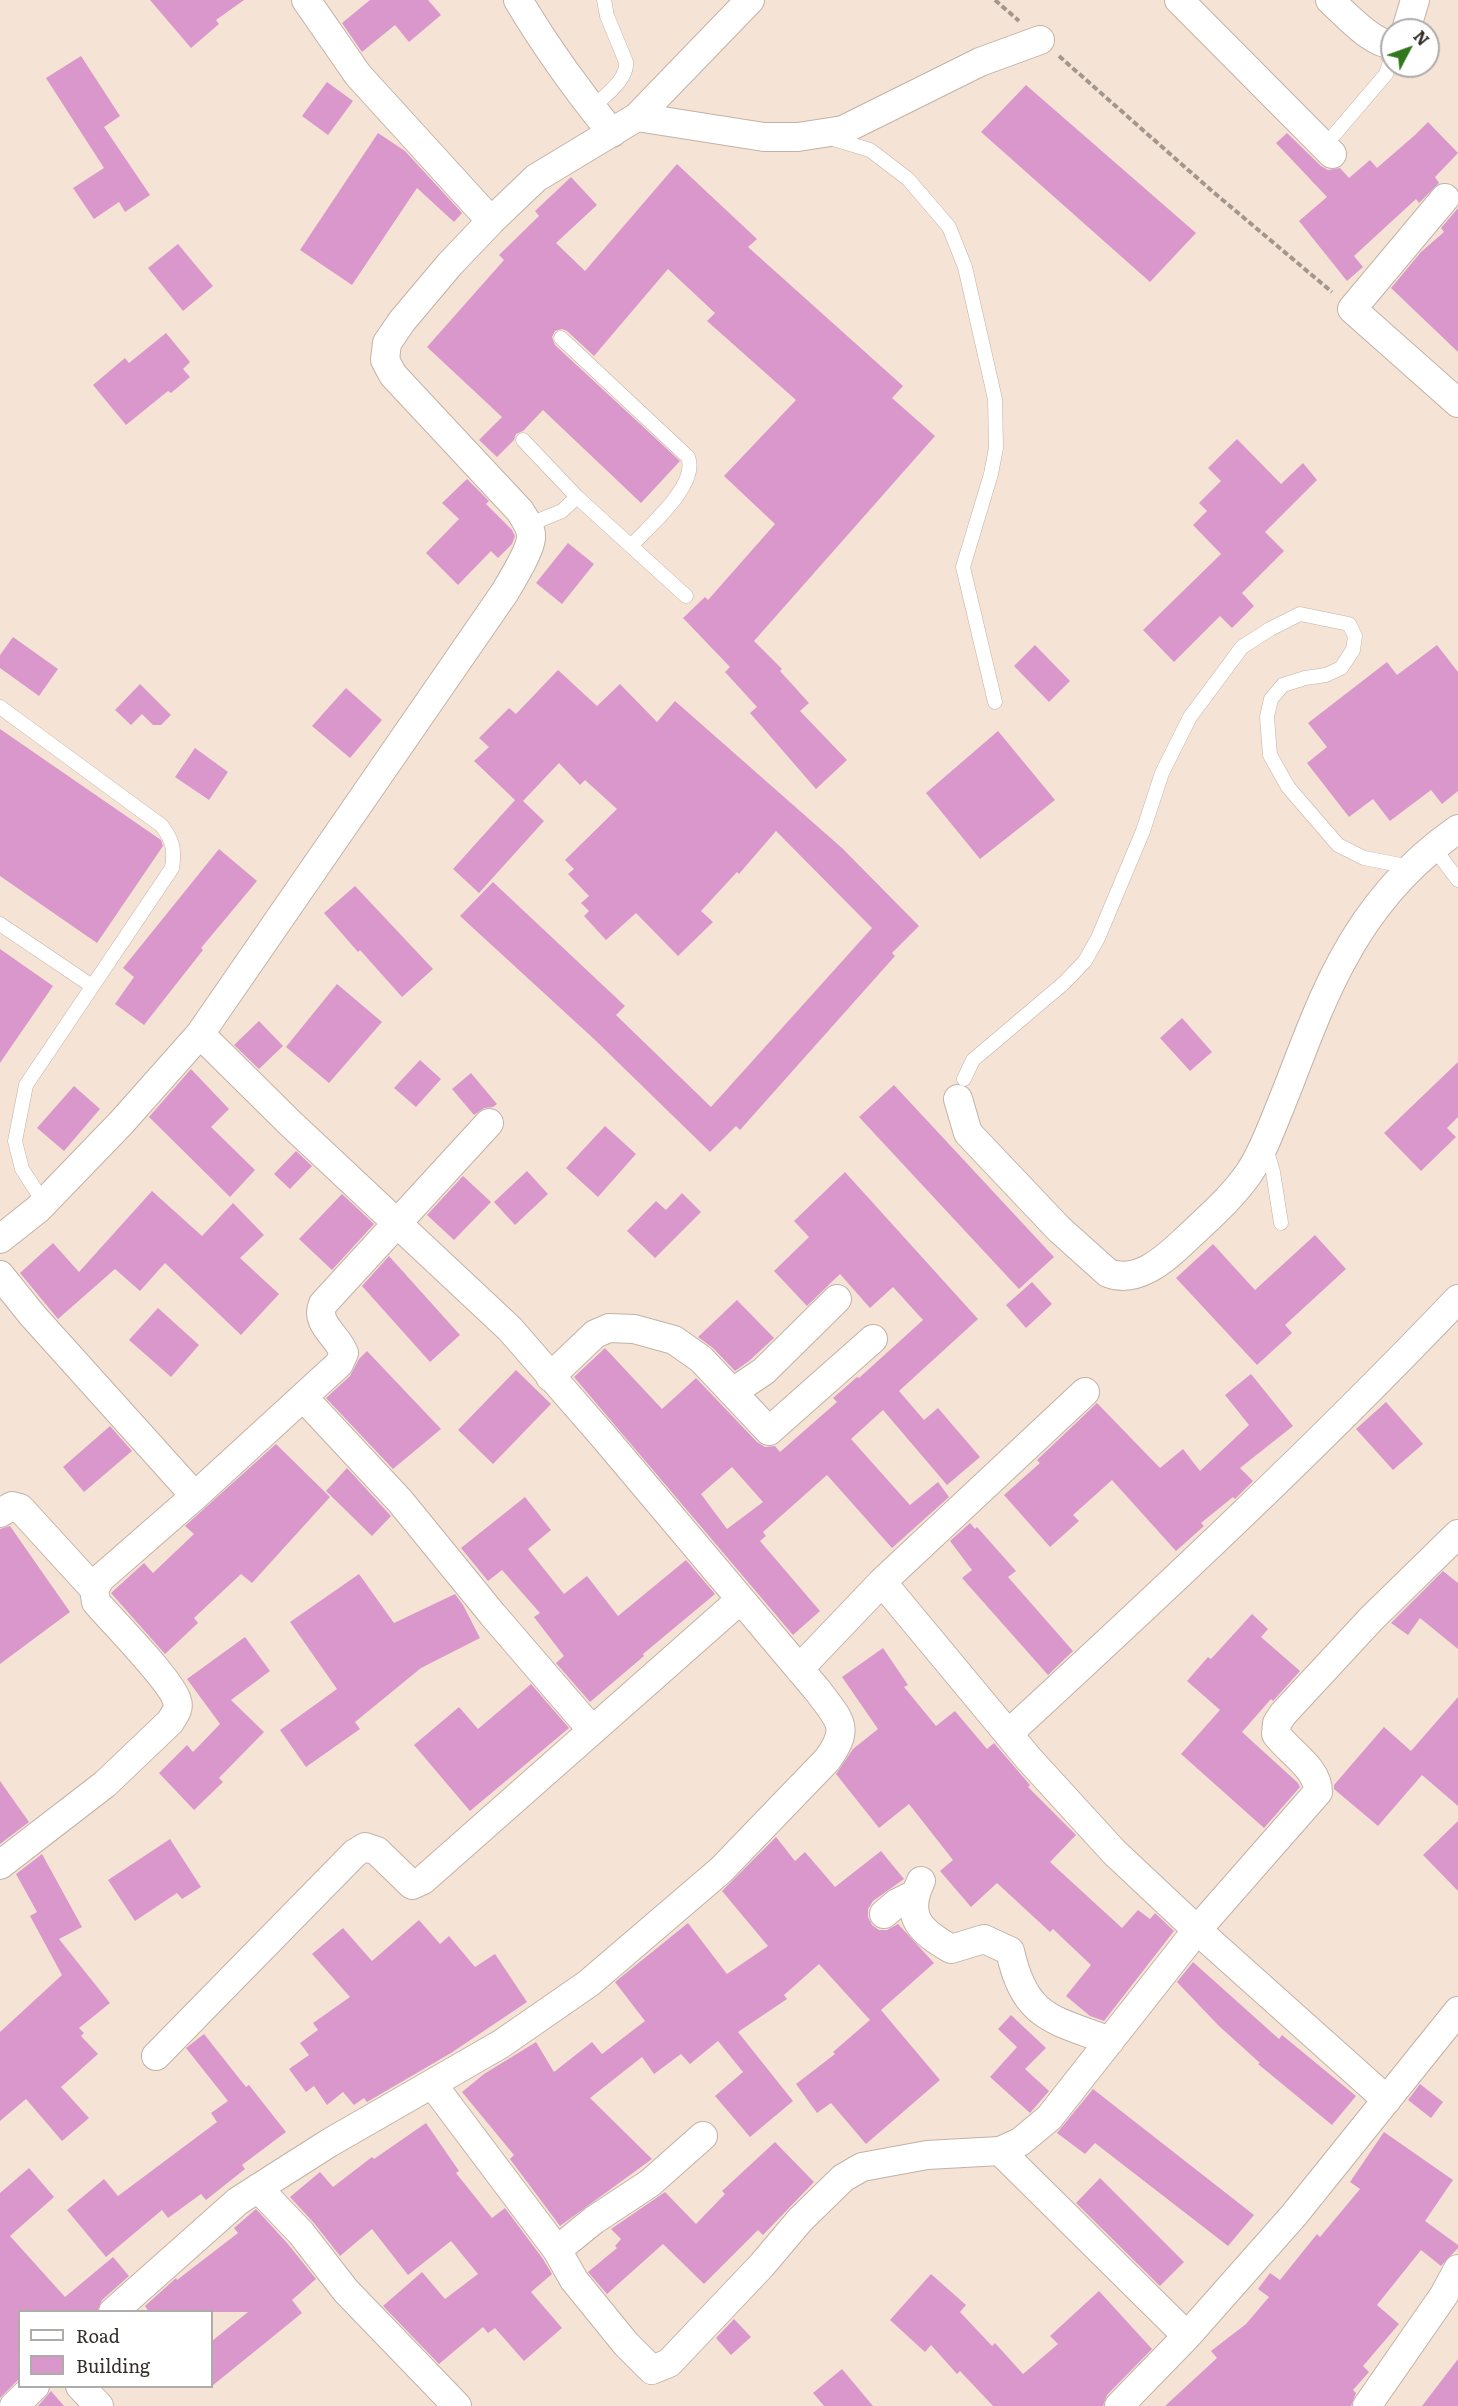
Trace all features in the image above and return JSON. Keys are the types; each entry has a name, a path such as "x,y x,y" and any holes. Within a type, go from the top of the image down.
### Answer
{"street":[{"path":"306,0 358,75 491,221"},
{"path":"518,0 548,51 612,133"},
{"path":"0,1239 44,1203 121,1123 200,1034 505,592 531,538 528,525 520,511 393,375 385,360 387,343 402,321 450,264 536,178 637,117 750,0"},
{"path":"1179,0 1333,145"},
{"path":"1330,0 1371,36 1380,38"},
{"path":"1406,18 1415,0"},
{"path":"637,117 764,137 843,130 980,62 1040,40"},
{"path":"1445,198 1352,309 1454,390"},
{"path":"961,1089 969,1133 1059,1229 1108,1273 1118,1277 1139,1274 1171,1254 1222,1205 1249,1172 1264,1143 1342,959 1373,911 1411,867 1458,829"},
{"path":"115,2310 238,2201 329,2143 501,2044 589,1983 721,1870 827,1760 840,1742 842,1728 818,1691 604,1437 517,1338 290,1123 200,1034"},
{"path":"94,1589 109,1570 195,1496 339,1364 344,1353 341,1343 322,1322 319,1312 322,1304 489,1123"},
{"path":"0,1275 195,1496"},
{"path":"733,1392 764,1371 837,1299"},
{"path":"1008,1734 1313,1448 1458,1299"},
{"path":"550,1377 595,1334 609,1328 634,1329 674,1340 701,1359 770,1431 873,1339"},
{"path":"798,1669 882,1582 1085,1392"},
{"path":"303,1397 400,1501 493,1615 592,1730"},
{"path":"0,1513 12,1506 20,1508 94,1589 96,1602 171,1689 178,1702 177,1711 170,1722 105,1784 0,1864"},
{"path":"433,2085 557,2250 574,2280 626,2344 652,2370 669,2363 762,2265 816,2203 843,2178 862,2167 927,2155 1000,2151 1020,2142 1049,2118 1197,1930 1318,1792 1318,1784 1311,1772 1276,1734 1277,1723 1282,1714 1371,1619 1458,1534"},
{"path":"882,1582 1008,1734 1114,1852 1197,1930 1387,2100"},
{"path":"156,2056 355,1853 365,1848 376,1851 412,1885 423,1880 740,1600"},
{"path":"884,1914 918,1888 916,1921 927,1935 951,1949 984,1939 1010,1951 1015,1972 1026,1997 1049,2019 1110,2041"},
{"path":"1119,2406 1187,2336 1294,2215 1458,2011"},
{"path":"557,2250 594,2220 650,2183 703,2136"},
{"path":"1000,2151 1187,2336"},
{"path":"258,2188 301,2233 346,2291 457,2406"},
{"path":"1367,2406 1444,2295 1458,2268"},
{"path":"14,2406 33,2388"},
{"path":"82,2388 99,2406"}],"lane":[{"path":"592,108 622,78 627,69 607,16 604,0"},
{"path":"1333,145 1383,78"},
{"path":"817,134 870,150 908,179 949,227 965,267 995,399 996,448 991,474 963,567 995,702"},
{"path":"561,338 688,457 692,465 689,478 679,494 631,546"},
{"path":"523,440 577,497 686,596"},
{"path":"528,525 562,511 577,497"},
{"path":"961,1089 973,1060 1064,983 1085,961 1098,938 1143,831 1162,773 1190,717 1242,647 1300,614 1349,624 1355,636 1353,651 1341,668 1326,675 1305,678 1283,685 1271,699 1267,717 1270,755 1288,787 1338,845 1364,858 1411,867"},
{"path":"0,707 162,826 172,840 175,850 172,868 26,1085 15,1141 22,1169 44,1203"},
{"path":"1434,848 1458,880"},
{"path":"0,924 92,987"},
{"path":"1264,1143 1273,1172 1281,1223"}],"path":[{"path":"995,0 1212,191 1352,309"}],"building":[{"path":"150,0 244,0 216,20 219,24 191,48"},
{"path":"370,0 428,0 441,15 409,42 395,25 362,52 342,23"},
{"path":"81,56 120,116 104,127 150,195 125,212 119,202 94,219 73,188 104,168 46,78"},
{"path":"327,82 353,101 328,135 302,116"},
{"path":"1026,85 1196,233 1150,282 981,132"},
{"path":"1428,122 1458,153 1435,177 1439,183 1419,203 1416,199 1354,256 1363,267 1347,281 1299,221 1327,197 1276,143 1287,133 1321,166 1328,170 1340,168 1349,178 1370,160 1377,168"},
{"path":"378,133 405,151 462,213 454,222 417,188 352,285 300,250"},
{"path":"677,164 757,239 748,247 903,386 892,398 935,436 754,641 782,669 780,671 809,703 800,711 847,760 816,789 750,713 757,707 725,672 730,667 683,618 705,597 708,600 775,524 724,476 796,400 707,321 715,313 668,269 594,356 567,331 562,329 555,331 552,337 555,345 680,461 641,503 543,410 523,431 516,434 514,440 497,457 479,440 502,417 427,347 504,260 499,255 539,216 535,211 571,177 597,205 556,243 585,271"},
{"path":"1458,208 1458,352 1391,288 1421,252 1444,232 1441,228"},
{"path":"178,244 213,286 183,311 148,268"},
{"path":"166,333 190,362 183,369 190,377 171,393 168,391 126,425 93,385 125,358 129,363"},
{"path":"1237,439 1281,484 1303,463 1317,480 1265,532 1284,551 1242,593 1254,606 1232,628 1220,616 1174,662 1143,630 1221,554 1193,525 1207,511 1199,503 1221,481 1208,468"},
{"path":"467,479 489,501 486,504 512,530 515,536 512,544 498,558 491,551 458,585 426,553 459,519 442,503"},
{"path":"568,543 594,564 562,604 536,583"},
{"path":"13,637 58,669 39,696 0,668 0,655"},
{"path":"1035,645 1070,681 1049,702 1014,666"},
{"path":"1437,645 1458,672 1458,791 1442,804 1431,790 1390,821 1373,799 1349,817 1307,763 1327,747 1308,723 1387,662 1397,675"},
{"path":"558,670 597,706 620,684 657,722 675,701 842,848 919,926 892,953 895,956 740,1130 736,1126 710,1152 594,1039 460,916 493,882 625,1006 616,1015 711,1107 872,928 776,831 739,874 737,872 701,911 713,922 678,956 636,913 606,940 584,916 589,911 581,903 589,896 568,874 574,869 565,860 617,809 585,780 580,785 559,763 523,801 544,821 479,893 453,869 515,800 474,761 489,747 479,738 509,708 516,714"},
{"path":"140,684 171,715 161,725 153,725 142,714 131,725 115,710"},
{"path":"346,688 382,720 350,758 312,726"},
{"path":"0,729 161,840 163,846 97,943 0,876"},
{"path":"998,731 1055,800 980,859 926,793"},
{"path":"195,748 228,772 209,800 175,777"},
{"path":"219,849 257,881 201,948 203,950 144,1025 115,1004 134,977 123,968"},
{"path":"355,886 433,969 402,997 324,913"},
{"path":"0,949 53,986 0,1063"},
{"path":"337,984 382,1022 329,1083 286,1047"},
{"path":"1182,1018 1212,1052 1190,1071 1160,1038"},
{"path":"259,1021 283,1046 259,1069 234,1045"},
{"path":"420,1060 441,1079 416,1107 394,1088"},
{"path":"1458,1062 1458,1117 1447,1128 1456,1137 1421,1171 1384,1133"},
{"path":"191,1069 229,1109 211,1127 255,1170 230,1197 149,1117"},
{"path":"471,1073 497,1104 484,1108 474,1115 452,1089"},
{"path":"894,1085 1054,1257 1019,1289 859,1117"},
{"path":"74,1086 100,1109 64,1151 37,1128"},
{"path":"605,1126 636,1154 598,1197 566,1168"},
{"path":"296,1151 312,1166 290,1189 274,1174"},
{"path":"527,1171 548,1194 515,1225 494,1202"},
{"path":"845,1172 978,1319 899,1391 924,1420 938,1408 980,1457 947,1485 883,1410 851,1439 910,1505 938,1482 949,1497 892,1548 827,1475 763,1532 766,1536 760,1541 820,1611 793,1635 574,1377 605,1348 662,1409 696,1378 757,1442 765,1447 775,1446 780,1452 837,1402 833,1398 857,1377 859,1378 923,1320 893,1287 870,1308 840,1274 807,1306 774,1271 809,1237 794,1221","holes":["732,1467 763,1502 727,1529 701,1494"]},
{"path":"463,1176 491,1202 454,1240 427,1215"},
{"path":"152,1191 202,1236 233,1203 264,1235 240,1258 279,1294 241,1335 165,1263 140,1291 115,1269 58,1319 20,1273 53,1243 79,1272"},
{"path":"682,1193 701,1212 655,1258 627,1231 656,1201 666,1210"},
{"path":"342,1194 374,1224 332,1270 299,1239"},
{"path":"1315,1235 1346,1269 1285,1325 1292,1333 1257,1365 1176,1278 1213,1244 1255,1290"},
{"path":"389,1256 460,1335 430,1362 362,1286"},
{"path":"1032,1282 1052,1304 1026,1328 1006,1305"},
{"path":"737,1300 774,1338 735,1371 713,1348 698,1337"},
{"path":"158,1308 199,1345 171,1377 129,1340"},
{"path":"367,1351 441,1429 393,1469 326,1398 350,1376 359,1359"},
{"path":"516,1370 551,1404 493,1464 458,1430"},
{"path":"1251,1374 1293,1426 1240,1468 1253,1481 1235,1499 1233,1497 1201,1523 1204,1526 1176,1551 1112,1480 1073,1515 1079,1521 1050,1547 1004,1495 1040,1463 1037,1460 1097,1403 1160,1468 1183,1449 1200,1471 1249,1425 1225,1395"},
{"path":"1386,1402 1423,1444 1393,1470 1356,1429"},
{"path":"110,1426 132,1451 84,1492 63,1467"},
{"path":"276,1444 330,1497 252,1583 241,1574 194,1618 198,1623 165,1654 111,1593 144,1563 153,1573 194,1534 185,1526"},
{"path":"347,1468 391,1516 372,1536 326,1491"},
{"path":"525,1497 551,1530 528,1549 564,1594 587,1576 618,1616 686,1560 715,1594 590,1702 556,1663 564,1656 534,1617 540,1613 502,1570 488,1581 461,1548"},
{"path":"970,1523 975,1529 977,1527 1016,1571 1008,1577 1073,1651 1048,1675 962,1578 972,1570 950,1541"},
{"path":"10,1526 70,1612 0,1664 0,1529"},
{"path":"1443,1571 1458,1583 1458,1649 1420,1618 1408,1635 1391,1623"},
{"path":"359,1574 394,1623 455,1594 480,1638 421,1668 355,1722 360,1729 306,1767 280,1730 337,1689 290,1622"},
{"path":"1252,1614 1268,1629 1261,1637 1300,1671 1242,1732 1300,1787 1264,1828 1181,1754 1220,1710 1187,1681 1208,1657 1211,1659"},
{"path":"245,1637 270,1671 231,1700 264,1732 219,1778 223,1782 194,1810 159,1773 187,1745 193,1752 220,1724 187,1679"},
{"path":"883,1648 908,1685 904,1687 936,1726 955,1711 987,1749 994,1743 1030,1785 1028,1787 1076,1835 1050,1862 1122,1928 1138,1910 1150,1919 1155,1913 1174,1931 1104,2021 1090,2016 1066,1996 1091,1965 1053,1929 1050,1932 997,1883 971,1907 940,1871 953,1860 909,1804 879,1828 836,1774 853,1749 878,1729 842,1677"},
{"path":"531,1684 569,1728 470,1811 414,1745 459,1707 478,1729"},
{"path":"1458,1697 1458,1806 1422,1775 1378,1826 1334,1789 1334,1785 1384,1727 1411,1751"},
{"path":"0,1781 29,1822 0,1844"},
{"path":"1458,1821 1458,1891 1423,1855"},
{"path":"776,1837 795,1861 805,1852 835,1887 881,1851 904,1879 873,1901 868,1909 868,1917 872,1925 879,1930 887,1930 898,1924 934,1963 881,2010 940,2080 866,2144 831,2103 817,2113 796,2084 835,2054 833,2052 870,2020 819,1964 784,1995 787,1999 738,2032 793,2101 750,2137 715,2096 743,2072 718,2041 690,2064 681,2054 654,2074 642,2057 590,2098 652,2159 560,2226 510,2159 514,2155 462,2092 484,2074 536,2042 554,2072 592,2042 602,2054 645,2021 615,1982 688,1923 727,1974 768,1946 722,1891"},
{"path":"170,1839 201,1887 182,1899 177,1893 135,1921 108,1880"},
{"path":"42,1854 82,1927 59,1939 110,2003 79,2028 84,2033 81,2036 98,2054 61,2087 89,2118 62,2141 26,2099 0,2121 0,2032 62,1975 30,1916 37,1912 16,1874"},
{"path":"419,1920 440,1944 449,1936 475,1967 495,1954 527,2002 451,2053 367,2102 364,2098 354,2105 343,2092 327,2105 314,2086 306,2092 289,2069 309,2055 300,2043 318,2030 313,2023 350,1997 312,1954 343,1928 372,1961"},
{"path":"1193,1962 1279,2039 1282,2035 1356,2096 1332,2125 1258,2064 1260,2063 1219,2026 1177,1982"},
{"path":"1011,2015 1046,2048 1025,2069 1049,2091 1030,2113 990,2077 1017,2047 998,2029"},
{"path":"204,2034 286,2132 242,2165 245,2169 206,2200 201,2194 168,2218 162,2210 106,2257 67,2210 104,2179 118,2196 217,2122 211,2113 228,2101 186,2048"},
{"path":"1420,2084 1443,2102 1431,2118 1408,2100"},
{"path":"1093,2089 1254,2215 1228,2246 1095,2143 1085,2154 1057,2133"},
{"path":"426,2123 459,2171 456,2173 492,2218 505,2208 552,2274 531,2292 562,2328 524,2361 495,2328 488,2333 483,2327 439,2364 383,2306 422,2272 445,2299 478,2274 451,2241 408,2275 372,2229 340,2256 290,2197 320,2172 333,2187 372,2157 374,2159"},
{"path":"1384,2132 1453,2180 1425,2221 1458,2245 1458,2248 1441,2266 1421,2250 1377,2305 1399,2324 1363,2366 1369,2372 1353,2390 1356,2393 1351,2406 1165,2406 1217,2358 1211,2351 1246,2324 1269,2297 1258,2289 1270,2273 1280,2280 1317,2234 1320,2237 1360,2189 1350,2182"},
{"path":"775,2142 814,2182 763,2235 758,2230 704,2284 663,2244 607,2294 588,2272 617,2248 615,2246 621,2239 611,2229 665,2192 696,2224 725,2194 722,2191"},
{"path":"29,2168 54,2197 10,2236 65,2297 113,2257 129,2276 102,2300 98,2310 18,2310 18,2380 0,2398 0,2193"},
{"path":"1100,2178 1184,2262 1160,2286 1076,2203"},
{"path":"256,2209 316,2279 292,2300 302,2313 213,2385 213,2340 248,2312 148,2310 145,2306 176,2278 177,2280 238,2233 234,2228"},
{"path":"931,2274 966,2305 960,2312 992,2346 995,2343 1023,2374 1058,2344 1050,2336 1099,2291 1152,2349 1107,2395 1103,2406 993,2406 960,2371 957,2374 931,2345 925,2352 890,2320"},
{"path":"734,2319 751,2337 731,2355 716,2338"},
{"path":"1458,2359 1458,2406 1422,2406"},
{"path":"842,2369 873,2406 824,2406 813,2393"},
{"path":"51,2391 64,2406 38,2406"}]}
